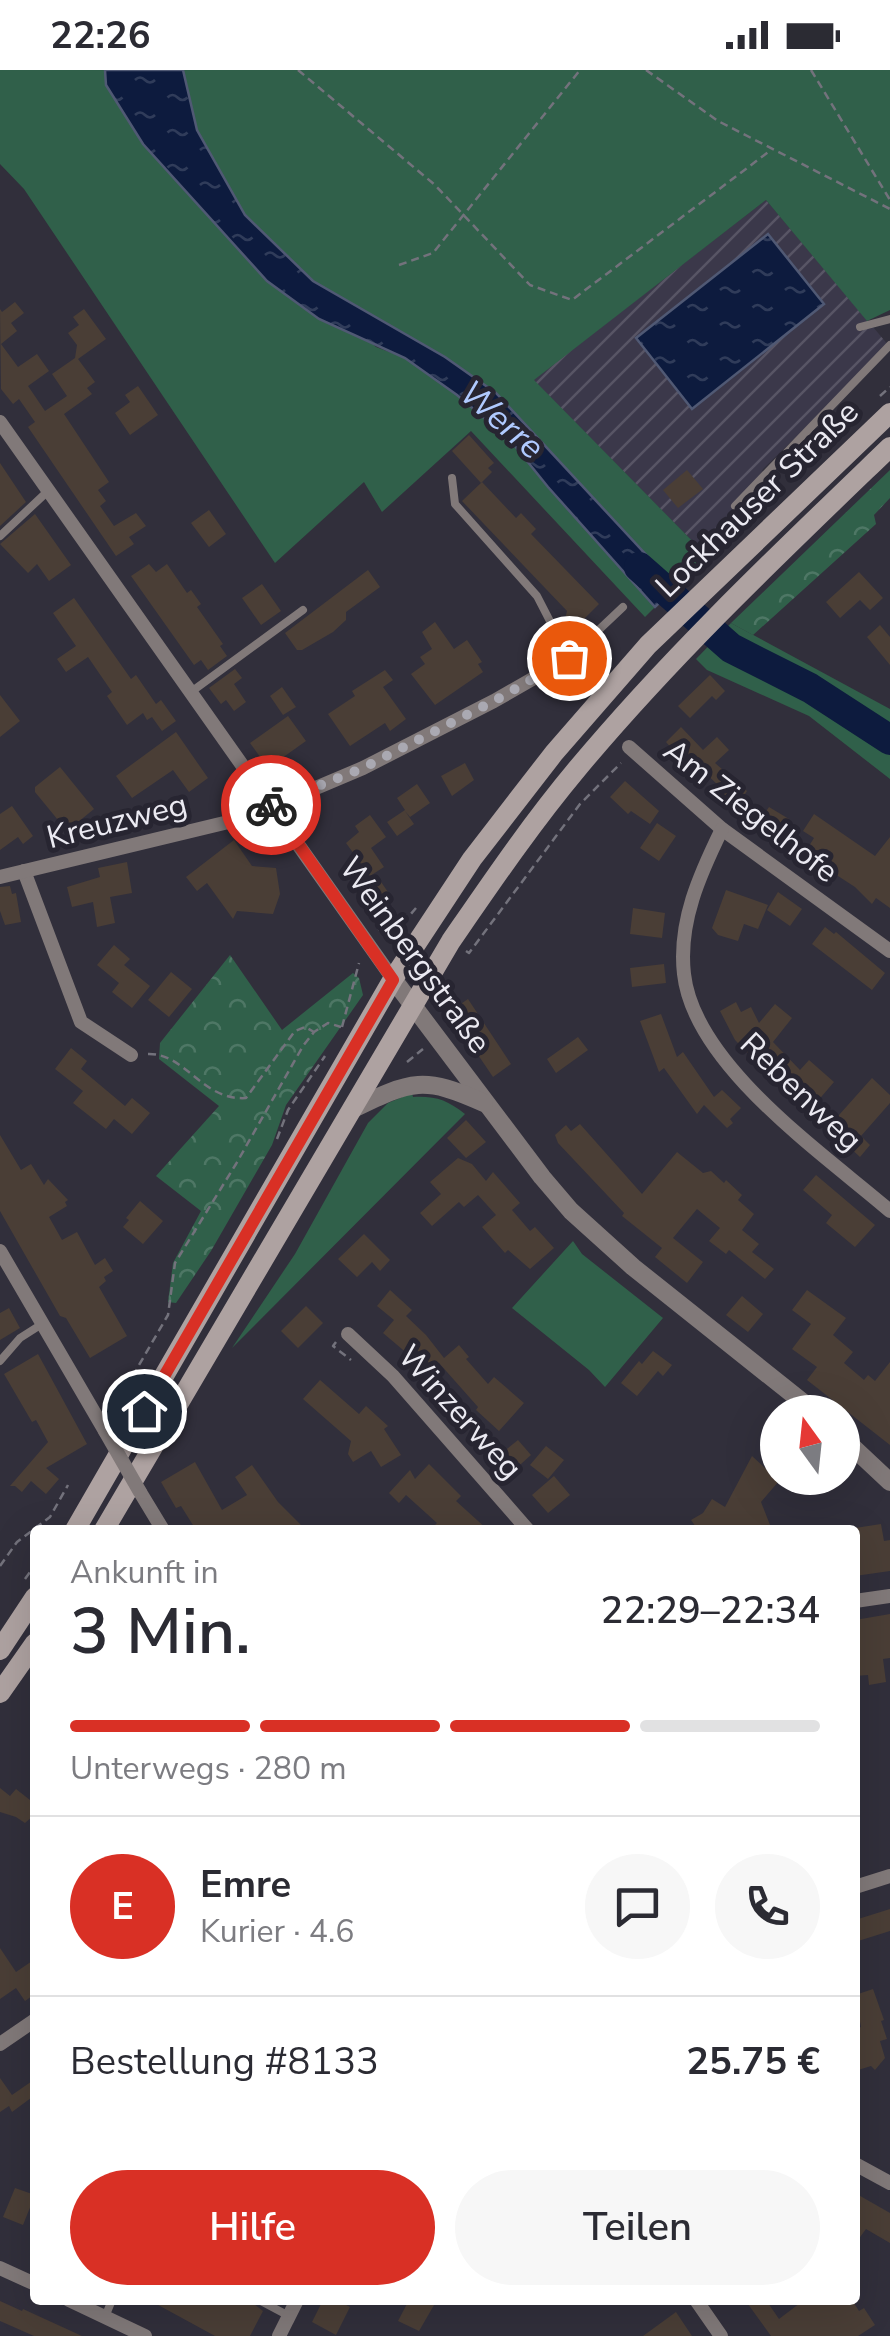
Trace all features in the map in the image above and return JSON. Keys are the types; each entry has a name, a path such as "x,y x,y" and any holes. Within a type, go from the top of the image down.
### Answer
{"main road":[{"name":"Lockhauser Straße","path":"78,1525 393,980 484,844 554,753 648,645 890,413"},
{"name":"Lockhauser Straße","path":"107,1525 451,941 512,852 577,769 671,664 890,448"},
{"path":"0,1650 30,1605"},
{"path":"0,1694 30,1651"}],"street":[{"name":"Weinbergstraße","path":"0,422 368,947 571,1211 794,1395"},
{"name":"Kreuzweg","path":"0,877 245,818 378,761 569,658"},
{"name":"Am Ziegelhofe","path":"629,747 722,829 890,951"},
{"name":"Rebenweg","path":"722,829 696,884 686,923 684,974 695,1014 719,1056 752,1090 890,1211"},
{"path":"24,871 81,1022 131,1055"},
{"path":"353,1108 419,1084 437,1084 487,1104"},
{"path":"0,1251 159,1525"},
{"name":"Winzerweg","path":"348,1334 393,1376 524,1525"},
{"path":"860,1454 890,1482"},
{"path":"860,1600 890,1596"},
{"path":"860,1885 890,1876"},
{"path":"0,2044 30,2023"},
{"path":"860,2167 890,2183"},
{"path":"0,2268 30,2282"},
{"path":"80,2305 145,2336"},
{"path":"279,2336 294,2305"},
{"path":"699,2305 721,2336"}],"lane":[{"path":"860,327 890,318"},
{"path":"734,506 890,344"},
{"path":"452,478 455,504 538,596 569,658 624,608"},
{"path":"0,536 48,490"},
{"path":"191,692 303,610"},
{"path":"0,1361 20,1338 42,1324"},
{"path":"105,2317 110,2305"},
{"path":"268,2305 289,2316"}],"path":[{"path":"298,70 435,186 530,285 572,300 771,150"},
{"path":"399,265 433,253 580,70"},
{"path":"646,70 718,121 890,209"},
{"path":"811,70 890,200"},
{"path":"105,1430 168,1315 175,1263 314,1032 328,1023 342,1027 358,965 368,947"},
{"path":"407,1062 450,1029 441,1000 446,982"},
{"path":"131,1055 162,1054 226,1099 246,1098 296,1032 305,1027 314,1032"},
{"path":"39,1525 50,1517 68,1485"},
{"path":"0,1566 16,1542 30,1532"}],"shaded area":[{"path":"766,200 889,346 763,469 731,534 708,557 533,380"}],"green space":[{"path":"0,70 105,70 106,85 376,347 405,358 510,440 655,607 645,617 471,431 382,512 364,482 275,563 24,189 0,164"},
{"path":"183,70 890,70 890,310 867,321 766,200 534,380 708,557 676,587 496,393 313,281 245,215 197,130"},
{"path":"890,470 890,498 874,515 876,524 753,635 731,623"},
{"path":"731,623 890,709 890,779 809,716 707,670 696,659"},
{"path":"230,955 282,1030 353,973 359,978 363,995 286,1105 272,1145 211,1251 176,1303 168,1302 173,1263 201,1211 156,1176 219,1106 159,1059 160,1043"},
{"path":"412,1093 413,1097 441,1100 465,1114 232,1348 295,1254 368,1123 388,1103"},
{"path":"573,1241 582,1254 663,1318 605,1387 512,1308"}],"water":[{"path":"105,70 183,70 197,130 245,215 313,281 445,357 496,393 676,587 655,607 510,440 457,395 405,358 319,319 267,281 143,144 106,85"},
{"path":"768,234 824,304 692,409 636,338"}],"building":[{"path":"15,302 24,313 11,323 17,331 1,344 18,367 37,354 49,371 28,386 45,411 67,396 52,374 75,358 77,345 68,333 79,325 73,317 84,309 106,339 78,359 95,382 87,388 92,394 64,414 109,482 98,490 106,501 100,506 114,526 136,513 146,526 129,537 134,544 116,556 28,427 35,422 19,399 13,404 1,389 0,309 2,312"},
{"path":"138,386 158,415 130,435 115,413 130,402 125,395"},
{"path":"469,435 494,463 488,468 492,472 481,483 452,451"},
{"path":"0,463 26,502 0,526"},
{"path":"687,470 703,489 678,508 663,490"},
{"path":"482,482 516,518 521,513 536,529 531,534 599,604 576,627 569,629 564,623 567,611 462,501"},
{"path":"209,510 226,534 209,547 191,523"},
{"path":"35,514 71,565 49,581 37,564 28,573 0,544"},
{"path":"149,564 156,572 167,564 187,593 191,590 201,604 197,607 227,656 208,670 201,660 194,665 131,576"},
{"path":"368,570 380,587 346,612 346,620 333,632 297,650 285,633"},
{"path":"859,572 883,598 870,610 860,600 840,618 826,602"},
{"path":"262,584 281,611 261,625 242,598"},
{"path":"74,598 131,679 136,675 156,704 161,700 176,721 162,731 152,717 147,720 143,713 127,725 107,696 112,692 88,657 66,672 57,659 76,646 53,613"},
{"path":"435,622 454,649 467,640 482,662 478,664 483,672 435,705 411,674 425,664 420,657 432,649 422,632"},
{"path":"880,625 890,637 890,665 867,637"},
{"path":"235,669 242,678 234,684 246,702 234,711 226,700 221,704 209,688"},
{"path":"385,670 393,680 383,687 406,719 390,731 385,723 350,746 328,714 355,696 352,691"},
{"path":"710,675 725,691 716,700 712,696 690,718 678,706"},
{"path":"282,687 296,707 283,715 270,696"},
{"path":"0,695 20,721 0,737"},
{"path":"288,716 306,741 268,768 250,743"},
{"path":"681,727 703,750 717,737 729,750 715,763 747,791 736,808 716,794 721,788 693,761 688,767 666,742"},
{"path":"176,732 208,778 189,792 173,770 132,798 116,776"},
{"path":"465,763 474,780 452,796 441,776"},
{"path":"60,767 94,809 67,831 35,792 35,787"},
{"path":"625,781 659,811 650,824 631,811 628,814 610,797"},
{"path":"417,784 430,803 410,817 405,811 414,824 397,836 387,822 405,810 397,798"},
{"path":"12,806 33,836 23,844 18,837 0,850 0,814"},
{"path":"769,807 789,819 778,836 758,823"},
{"path":"814,814 875,856 890,837 890,908 876,898 872,904 855,887 804,854 814,838 803,831"},
{"path":"370,815 386,837 371,848 384,867 370,876 346,843 359,832 355,826"},
{"path":"657,823 676,836 659,861 640,848"},
{"path":"234,840 252,866 276,868 280,894 273,914 237,911 233,919 207,883 197,891 186,877"},
{"path":"127,862 132,893 110,897 115,923 97,927 93,902 72,907 67,887 100,877 98,868"},
{"path":"377,876 392,898 375,909 360,888"},
{"path":"10,886 12,894 16,893 21,922 5,925 0,911 0,887"},
{"path":"726,890 768,905 758,929 744,924 738,941 718,935 712,928"},
{"path":"778,892 802,909 790,926 767,910"},
{"path":"633,908 665,913 662,938 630,934"},
{"path":"825,927 885,973 872,990 812,944"},
{"path":"114,945 130,959 124,965 150,986 132,1008 112,992 119,983 97,965"},
{"path":"664,964 666,983 632,987 630,968"},
{"path":"171,972 192,989 169,1017 148,1000"},
{"path":"468,999 511,1064 493,1077 449,1012"},
{"path":"736,1002 741,1012 751,1007 759,1023 775,1004 792,1018 773,1042 800,1070 809,1060 834,1082 810,1110 735,1040 720,1011"},
{"path":"661,1014 677,1057 683,1052 714,1097 722,1090 741,1108 727,1128 704,1105 697,1114 664,1068 659,1072 640,1021"},
{"path":"578,1037 588,1050 556,1073 547,1059"},
{"path":"71,1048 87,1061 81,1069 125,1106 132,1098 150,1113 132,1134 114,1119 106,1129 73,1103 83,1091 55,1069"},
{"path":"872,1078 890,1095 890,1103 861,1136 870,1145 860,1157 831,1130 831,1124"},
{"path":"466,1120 486,1142 466,1158 447,1138"},
{"path":"580,1124 642,1194 677,1152 703,1173 711,1171 724,1183 726,1180 742,1195 738,1200 754,1214 742,1230 759,1244 752,1252 774,1269 765,1279 729,1250 726,1254 709,1241 720,1228 697,1209 673,1238 703,1262 687,1283 655,1257 662,1248 622,1216 624,1213 558,1143 555,1135 566,1125 571,1131"},
{"path":"0,1135 21,1170 31,1164 44,1185 48,1179 68,1200 67,1206 49,1217 62,1240 77,1232 95,1265 105,1258 113,1271 99,1287 127,1336 90,1358 66,1318 60,1316 0,1211"},
{"path":"458,1158 472,1164 486,1181 493,1172 520,1203 512,1210 530,1231 535,1227 554,1248 530,1269 508,1250 505,1253 482,1227 496,1215 478,1195 464,1207 459,1202 432,1226 420,1213 441,1194 430,1182"},
{"path":"816,1175 875,1225 855,1247 826,1223 832,1215 803,1190"},
{"path":"140,1201 163,1221 143,1244 123,1227"},
{"path":"364,1234 390,1260 380,1271 372,1262 357,1277 338,1259"},
{"path":"390,1290 412,1310 406,1316 444,1358 459,1345 488,1384 494,1377 524,1403 499,1431 476,1410 478,1407 439,1363 433,1368 415,1348 409,1355 383,1333 394,1320 377,1306"},
{"path":"807,1290 846,1318 833,1335 853,1352 844,1363 864,1380 868,1375 875,1381 890,1362 890,1445 860,1422 860,1395 826,1395 807,1380 817,1367 792,1349 811,1324 792,1310"},
{"path":"742,1296 763,1314 748,1332 726,1315"},
{"path":"306,1306 323,1323 298,1348 281,1331"},
{"path":"9,1308 20,1328 0,1340 0,1313"},
{"path":"653,1351 672,1365 663,1376 658,1371 637,1396 621,1383"},
{"path":"38,1354 87,1444 46,1468 59,1479 46,1494 31,1481 22,1492 10,1486 48,1442 4,1374"},
{"path":"320,1380 359,1414 366,1406 388,1426 384,1429 401,1455 381,1467 371,1451 353,1462 348,1454 351,1441 303,1399"},
{"path":"518,1440 531,1455 512,1472 498,1456"},
{"path":"546,1446 564,1460 548,1479 530,1465"},
{"path":"752,1456 760,1463 760,1495 767,1495 761,1502 770,1525 694,1525 691,1520 703,1513 712,1499 725,1507"},
{"path":"195,1462 222,1510 247,1495 235,1477 252,1465 278,1502 301,1525 193,1525 181,1506 176,1508 161,1482"},
{"path":"429,1464 461,1496 456,1501 482,1525 435,1525 406,1495 399,1503 389,1493 410,1470 415,1479"},
{"path":"554,1476 570,1495 548,1513 532,1495"},
{"path":"881,1524 884,1541 890,1540 890,1571 860,1575 860,1527"},
{"path":"890,1614 890,1658 883,1659 886,1682 869,1685 868,1675 860,1676 860,1619"},
{"path":"0,1788 10,1796 16,1789 30,1800 30,1819 25,1823 0,1812"},
{"path":"890,1909 890,1931 860,1940 860,1918"},
{"path":"0,1948 16,1972 30,1962 30,1998 25,2001 16,1988 0,1999"},
{"path":"873,1989 884,2020 881,2021 887,2039 880,2041 885,2058 875,2070 871,2066 860,2069 860,1993"},
{"path":"0,2078 12,2095 30,2082 30,2099 12,2112 9,2106 0,2112"},
{"path":"15,2188 30,2193 30,2208 23,2225 3,2217"},
{"path":"860,2196 890,2213 890,2243 866,2229 860,2237"},
{"path":"0,2301 82,2336 34,2336 0,2321"},
{"path":"158,2305 255,2305 263,2311 250,2336 215,2336"},
{"path":"320,2305 350,2307 336,2335 312,2322"},
{"path":"406,2305 434,2305 419,2331 398,2321"},
{"path":"749,2305 769,2305 779,2319 797,2305 855,2305 859,2311 864,2308 875,2325 858,2336 771,2336"},
{"path":"676,2312 692,2336 643,2336"}],"waterway":[{"name":"Werre","path":"639,567 731,648 810,688 890,740"}],"way so far":[{"path":"271,805 363,768 569,658"}],"route":[{"path":"144,1411 393,980 271,805"}]}
